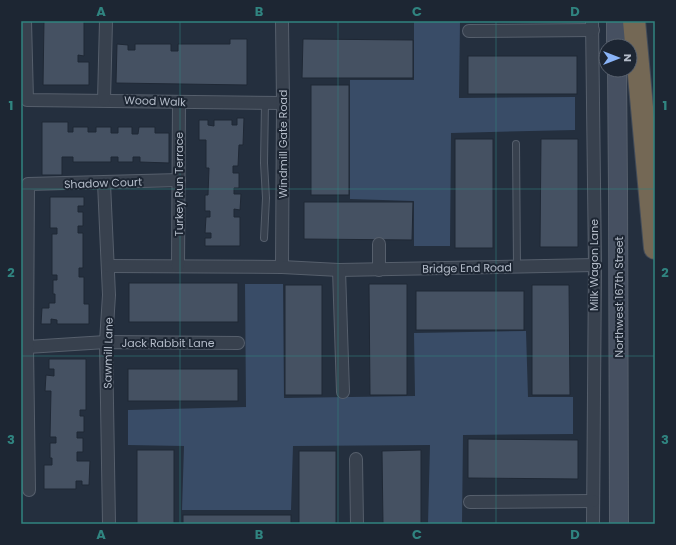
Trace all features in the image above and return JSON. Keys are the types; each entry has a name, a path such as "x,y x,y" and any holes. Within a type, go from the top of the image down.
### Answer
{"highway":[{"path":"634,21 655,248"}],"street":[{"name":"Wood Walk","path":"25,21 26,100 283,103"},
{"path":"104,100 106,21"},
{"name":"Windmill Gate Road","path":"282,21 282,267"},
{"path":"616,21 616,38"},
{"name":"Milk Wagon Lane","path":"469,31 593,25 595,265 593,524"},
{"name":"Northwest 167th Street","path":"617,78 619,524"},
{"name":"Turkey Run Terrace","path":"178,266 179,102"},
{"name":"Shadow Court","path":"27,347 28,184 179,180"},
{"name":"Sawmill Lane","path":"104,183 109,295 106,342 109,524"},
{"path":"379,244 379,270"},
{"name":"Bridge End Road","path":"108,266 282,267 339,270 379,270 595,265"},
{"path":"339,270 344,392"},
{"name":"Jack Rabbit Lane","path":"27,347 106,342 238,343"},
{"path":"27,347 29,490"},
{"path":"356,459 357,524"},
{"path":"470,502 593,501"}],"lane":[{"path":"264,238 266,198 264,163 265,103"},
{"path":"516,144 517,267"}],"water":[{"path":"414,21 460,21 459,98 575,97 575,130 451,133 450,246 414,246 414,201 350,199 350,80 414,80"},
{"path":"245,284 283,284 284,398 415,396 414,333 526,331 528,397 573,397 573,434 463,435 462,524 428,524 430,445 293,446 291,510 182,510 184,446 128,445 128,410 246,407"}],"building":[{"path":"44,21 84,21 84,56 78,55 78,62 89,62 89,85 43,85"},
{"path":"230,39 247,39 247,85 116,83 117,44 128,45 128,50 135,50 135,44 171,44 171,51 178,51 178,44 230,44"},
{"path":"303,39 413,40 413,78 302,78"},
{"path":"468,56 577,56 577,94 468,94"},
{"path":"311,85 349,85 349,195 311,195"},
{"path":"237,118 244,118 243,145 239,145 238,166 233,166 233,173 239,173 239,188 234,188 234,194 241,194 240,210 234,209 234,217 240,217 240,246 205,246 205,238 211,238 211,233 205,233 206,217 210,217 210,211 205,211 205,195 208,195 209,168 206,168 206,140 199,140 199,120 208,120 208,125 214,126 214,120 232,120 232,125 237,125"},
{"path":"42,122 68,122 68,132 73,132 73,127 88,127 88,132 96,132 96,127 111,127 111,133 118,133 118,127 132,127 132,134 138,134 139,127 155,127 155,133 169,133 169,163 140,162 140,157 133,157 133,162 118,162 118,157 111,157 111,162 73,162 73,157 62,157 62,175 42,175"},
{"path":"455,139 493,139 493,248 455,248"},
{"path":"541,139 578,139 578,247 540,247"},
{"path":"50,197 84,197 84,206 78,206 78,212 83,212 83,226 78,226 78,233 83,233 83,268 79,268 79,277 84,277 84,304 89,304 89,324 57,324 57,320 51,319 51,324 41,324 42,308 49,308 49,303 55,303 55,294 53,294 53,280 57,280 57,275 52,275 52,234 57,234 57,228 50,228"},
{"path":"304,202 413,202 412,240 304,239"},
{"path":"129,283 238,283 238,322 129,322"},
{"path":"369,284 407,284 407,395 370,395"},
{"path":"285,285 322,285 322,395 285,395"},
{"path":"532,285 569,285 570,395 532,395"},
{"path":"416,291 524,291 524,330 416,330"},
{"path":"49,359 86,359 86,410 80,410 80,416 84,416 84,432 77,432 77,438 83,438 83,452 77,452 77,461 90,461 89,485 82,485 82,481 76,481 76,489 44,489 44,465 52,465 52,458 50,458 50,443 56,443 56,437 50,437 51,391 45,391 46,375 54,376 54,369 49,369"},
{"path":"128,369 238,369 238,401 128,401"},
{"path":"468,439 578,440 578,479 468,478"},
{"path":"137,450 174,450 174,524 137,524"},
{"path":"421,450 421,524 383,524 382,451"},
{"path":"299,451 336,451 336,524 299,524"},
{"path":"183,515 291,515 291,524 183,524"},
{"path":"468,523 578,524 468,524"}]}
